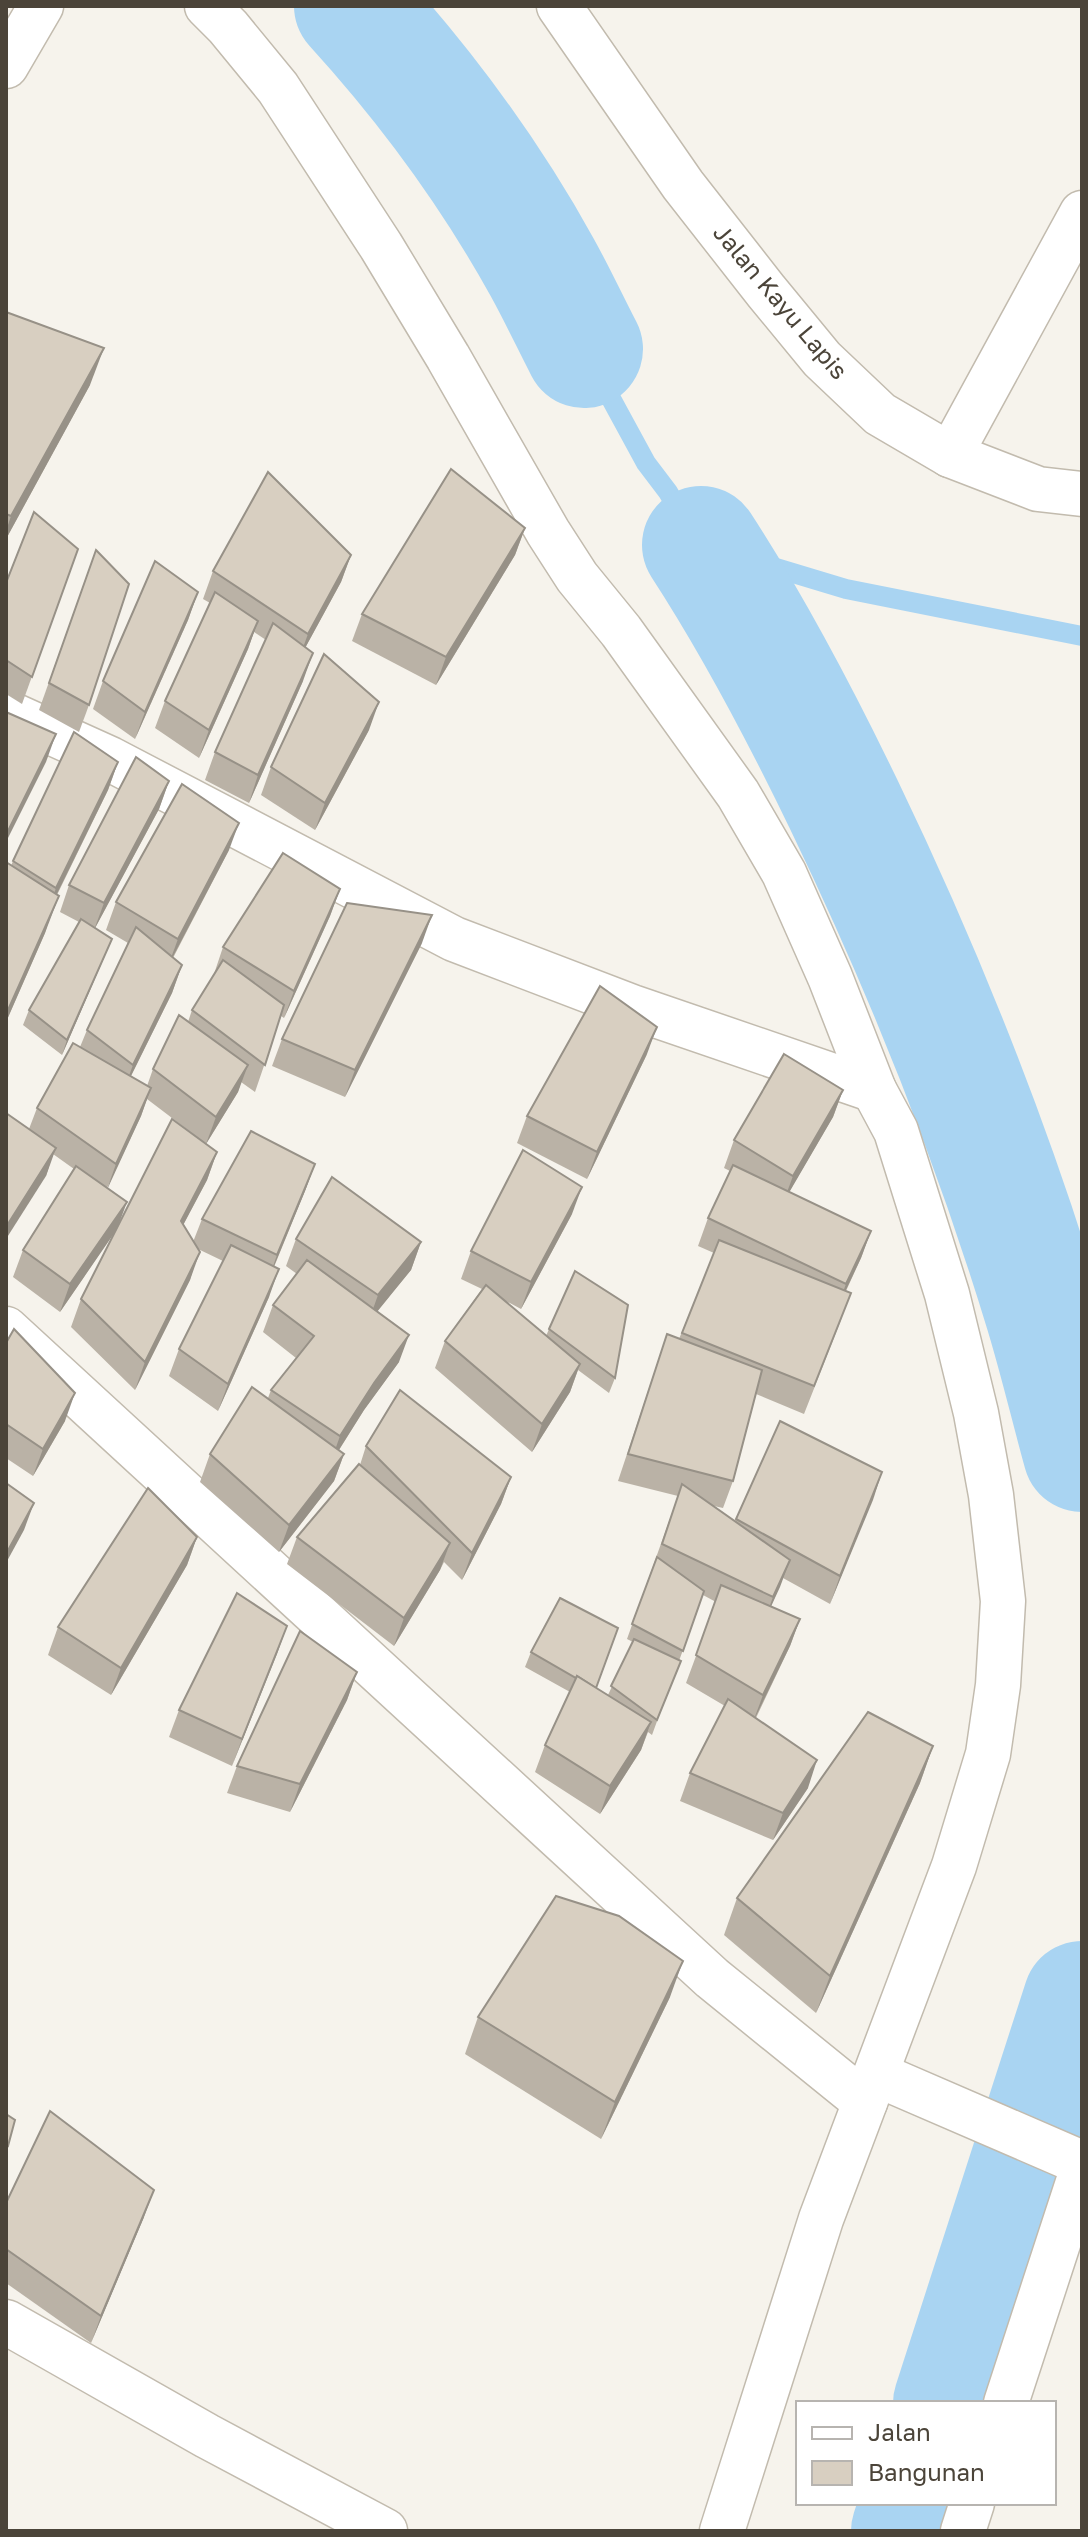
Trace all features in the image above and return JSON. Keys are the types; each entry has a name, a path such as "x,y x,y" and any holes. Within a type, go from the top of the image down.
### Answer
{"street":[{"path":"6,66 41,6"},
{"path":"207,6 278,88 381,246 562,555 738,794 790,886 874,1090 896,1131 947,1294 976,1413 991,1495 1003,1601 998,1685 988,1754 954,1866 821,2219 722,2531"},
{"name":"Jalan Kayu Lapis","path":"559,6 683,185 822,359 880,414 950,455 1038,489 1082,494"},
{"path":"950,455 1082,213"},
{"path":"6,712 110,759 454,939 632,1007 874,1090"},
{"path":"6,1329 700,1968 870,2088 958,2111 1063,2155"},
{"path":"1007,2401 1082,2170"},
{"path":"6,2322 207,2436 385,2531"},
{"path":"963,2531 971,2505"}],"building":[{"path":"6,312 104,348 11,516 6,514"},
{"path":"451,469 525,528 446,657 362,614"},
{"path":"268,472 351,555 308,634 213,571"},
{"path":"34,512 78,549 32,677 6,660 6,583"},
{"path":"96,550 129,584 89,705 49,683"},
{"path":"155,561 198,592 145,712 103,681"},
{"path":"215,592 258,621 209,730 165,701"},
{"path":"273,623 313,653 258,775 215,752"},
{"path":"324,654 379,702 325,803 271,767"},
{"path":"6,712 56,734 6,835"},
{"path":"74,732 118,762 56,888 13,861"},
{"path":"136,757 169,781 104,903 69,885"},
{"path":"182,784 239,823 178,939 116,902"},
{"path":"283,853 340,889 294,991 223,947"},
{"path":"6,862 59,896 8,1010 6,1009"},
{"path":"347,903 432,915 355,1070 282,1039"},
{"path":"81,919 112,939 67,1040 29,1010"},
{"path":"136,927 182,965 133,1065 87,1030"},
{"path":"223,960 284,1005 265,1065 192,1010"},
{"path":"600,986 657,1027 597,1152 527,1116"},
{"path":"179,1015 248,1065 216,1117 153,1069"},
{"path":"73,1043 151,1088 116,1164 37,1108"},
{"path":"784,1054 843,1090 793,1176 734,1140"},
{"path":"6,1113 56,1148 6,1227"},
{"path":"172,1119 217,1152 181,1221 200,1252 145,1362 81,1299"},
{"path":"251,1131 315,1164 277,1255 202,1219"},
{"path":"523,1150 582,1187 531,1282 471,1251"},
{"path":"733,1165 871,1231 846,1284 708,1218"},
{"path":"76,1166 127,1202 70,1284 23,1250"},
{"path":"332,1177 421,1242 378,1295 296,1239"},
{"path":"719,1240 851,1293 814,1386 682,1333"},
{"path":"231,1245 279,1269 228,1384 179,1349"},
{"path":"307,1260 409,1335 340,1436 271,1390 314,1336 273,1305"},
{"path":"575,1271 628,1305 615,1378 549,1329"},
{"path":"486,1285 580,1364 542,1424 445,1341"},
{"path":"14,1329 75,1393 43,1449 6,1424 6,1343"},
{"path":"667,1334 762,1370 733,1481 628,1454"},
{"path":"252,1387 344,1454 289,1525 210,1454"},
{"path":"400,1390 511,1477 472,1553 366,1446"},
{"path":"780,1421 882,1472 840,1576 736,1519"},
{"path":"359,1464 450,1543 404,1618 297,1537"},
{"path":"6,1483 34,1503 6,1554"},
{"path":"682,1484 790,1560 773,1597 662,1544"},
{"path":"148,1488 197,1537 121,1668 58,1627"},
{"path":"657,1557 704,1591 683,1651 632,1624"},
{"path":"721,1585 800,1619 763,1695 696,1655"},
{"path":"237,1593 287,1626 242,1739 179,1710"},
{"path":"560,1598 618,1628 596,1688 531,1652"},
{"path":"300,1631 357,1672 300,1784 237,1766"},
{"path":"634,1639 681,1661 657,1720 611,1686"},
{"path":"577,1676 651,1722 610,1786 545,1745"},
{"path":"728,1699 817,1760 783,1813 690,1773"},
{"path":"868,1712 933,1746 830,1976 737,1898"},
{"path":"556,1896 619,1916 683,1961 615,2102 478,2017"},
{"path":"50,2111 154,2190 101,2316 6,2249 6,2203"},
{"path":"6,2114 15,2120 8,2146 6,2145"}],"waterway":[{"path":"353,6 431,99 501,198 542,267 584,349"},
{"path":"584,349 646,463 668,492 696,540 715,554 773,567 846,589 1082,636"},
{"path":"701,545 759,640 811,738 928,992 1002,1183 1049,1330 1082,1453"},
{"path":"953,2401 1082,2000"},
{"path":"910,2531 918,2505"}]}
